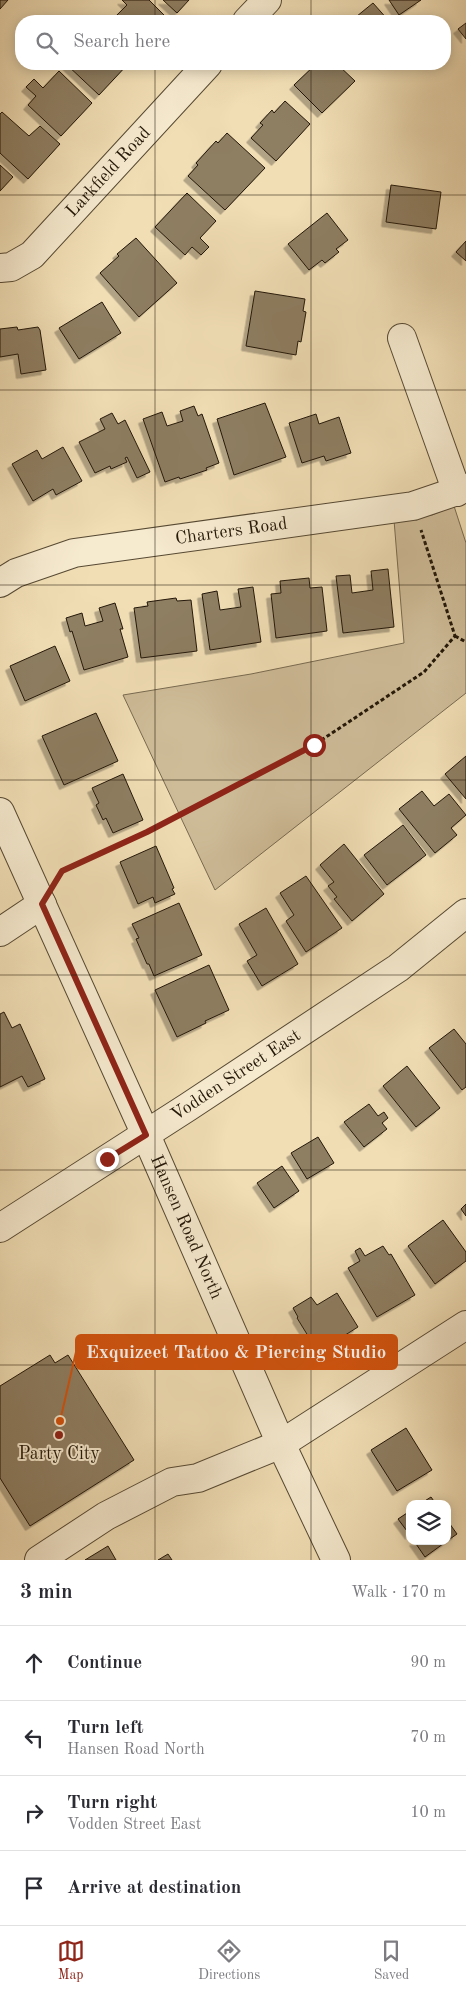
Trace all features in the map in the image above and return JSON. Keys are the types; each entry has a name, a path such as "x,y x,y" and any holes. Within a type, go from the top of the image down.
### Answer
{"street":[{"path":"253,15 267,0"},
{"name":"Larkfield Road","path":"0,268 12,267 32,255 202,70"},
{"path":"402,338 462,490"},
{"name":"Charters Road","path":"0,583 16,573 74,553 413,506 462,490"},
{"name":"Hansen Road North","path":"0,812 146,1135 281,1444 336,1560"},
{"path":"0,932 42,904"},
{"name":"Vodden Street East","path":"0,1228 146,1135 398,968 466,913"},
{"path":"39,1560 106,1516 172,1482 198,1478 281,1444 466,1325"}],"path":[{"path":"413,506 455,636 466,642"},
{"path":"42,904 62,871 147,832 314,745 424,672 455,636"}],"shaded area":[{"path":"454,506 466,543 466,693 215,890 123,695 251,674 404,643 394,520 432,515"}],"building":[{"path":"0,0 8,0 0,9"},
{"path":"122,0 149,0 164,15 117,15 127,5"},
{"path":"163,0 189,0 177,13"},
{"path":"389,0 421,0 399,15"},
{"path":"373,3 384,15 358,15"},
{"path":"466,23 466,39 458,29"},
{"path":"72,70 122,70 99,95"},
{"path":"310,70 343,70 355,81 322,113 294,85"},
{"path":"59,71 92,103 61,136 28,105 36,96 26,87 34,79 43,88"},
{"path":"285,101 310,124 276,161 251,138 263,125 260,123 272,110 274,113"},
{"path":"2,112 29,136 40,126 60,144 28,179 0,153 0,114"},
{"path":"227,133 265,168 225,210 188,176 198,165 196,163 216,141 218,143"},
{"path":"0,165 13,177 0,191"},
{"path":"391,185 441,192 436,229 386,222"},
{"path":"187,193 216,221 200,238 209,247 201,255 192,247 185,255 155,227"},
{"path":"327,213 348,240 336,249 339,252 325,263 322,260 309,270 288,244"},
{"path":"136,238 177,283 139,317 100,273 119,256 117,254"},
{"path":"466,241 466,261 456,252"},
{"path":"255,291 305,299 303,311 306,312 301,342 298,341 296,355 246,346"},
{"path":"102,302 121,333 79,359 59,328"},
{"path":"17,327 18,330 38,327 46,370 21,374 18,354 0,357 0,329"},
{"path":"265,403 286,457 234,475 217,419"},
{"path":"194,406 198,416 202,414 219,463 206,468 207,470 165,482 143,419 162,412 167,426 183,421 180,411"},
{"path":"112,413 118,424 125,420 150,472 137,478 127,457 125,458 127,462 111,469 110,466 95,473 79,442 105,429 100,419"},
{"path":"316,414 319,424 339,417 351,453 326,461 324,456 302,463 289,423"},
{"path":"63,447 82,481 56,495 53,489 33,501 12,464 37,450 42,459"},
{"path":"388,569 394,627 343,633 336,576 350,575 352,593 373,590 371,571"},
{"path":"309,578 310,588 322,587 327,631 276,638 271,594 281,593 280,581"},
{"path":"253,587 261,642 210,650 202,594 217,591 220,610 241,607 238,589"},
{"path":"176,598 177,601 191,600 197,651 141,658 134,608 148,606 147,602"},
{"path":"115,603 123,629 120,629 128,657 84,670 66,618 82,613 85,626 103,621 99,608"},
{"path":"55,646 70,681 25,701 10,666"},
{"path":"96,713 118,761 64,785 42,736"},
{"path":"466,756 466,799 445,774"},
{"path":"123,774 143,820 113,833 106,818 103,820 96,805 99,803 92,788"},
{"path":"422,791 434,806 449,794 466,815 451,828 457,835 435,853 399,809"},
{"path":"403,825 426,855 387,885 364,855"},
{"path":"344,844 384,894 352,921 334,899 337,897 328,886 334,882 320,865"},
{"path":"156,846 175,894 155,903 153,897 138,904 120,862"},
{"path":"306,876 342,928 306,952 286,921 294,915 280,893"},
{"path":"179,903 202,955 154,976 136,939 139,938 132,924"},
{"path":"266,908 298,964 262,986 247,961 257,955 239,924"},
{"path":"209,965 229,1010 177,1037 155,990"},
{"path":"4,1012 12,1028 20,1024 45,1079 28,1087 22,1076 0,1087 0,1014"},
{"path":"454,1029 466,1044 466,1087 462,1090 429,1048"},
{"path":"407,1066 440,1108 416,1127 383,1086"},
{"path":"369,1104 378,1116 384,1112 388,1118 382,1123 387,1129 364,1147 344,1122"},
{"path":"318,1137 334,1163 307,1179 291,1153"},
{"path":"282,1166 299,1191 274,1208 257,1183"},
{"path":"466,1204 466,1216 461,1209"},
{"path":"443,1220 466,1252 466,1261 435,1284 408,1246"},
{"path":"383,1246 389,1255 391,1254 415,1295 377,1317 348,1268 360,1261 355,1251 360,1248 365,1256"},
{"path":"337,1293 358,1327 318,1352 293,1308 311,1297 317,1305"},
{"name":"Party City","path":"50,1355 55,1363 68,1355 134,1460 30,1526 0,1478 0,1386"},
{"path":"406,1428 432,1470 397,1491 371,1450"},
{"path":"406,1514 406,1530 398,1519"},
{"path":"451,1526 457,1534 451,1538"},
{"path":"417,1545 442,1545 425,1557"},
{"path":"108,1546 116,1560 85,1560"},
{"path":"168,1554 172,1560 158,1560"}],"place":[{"name":"Exquizeet Tattoo & Piercing Studio","path":"60,1421"},
{"name":"Party City","path":"59,1435"}],"route":[{"path":"107,1159 146,1135 42,904 62,871 198,807 314,745"}]}
